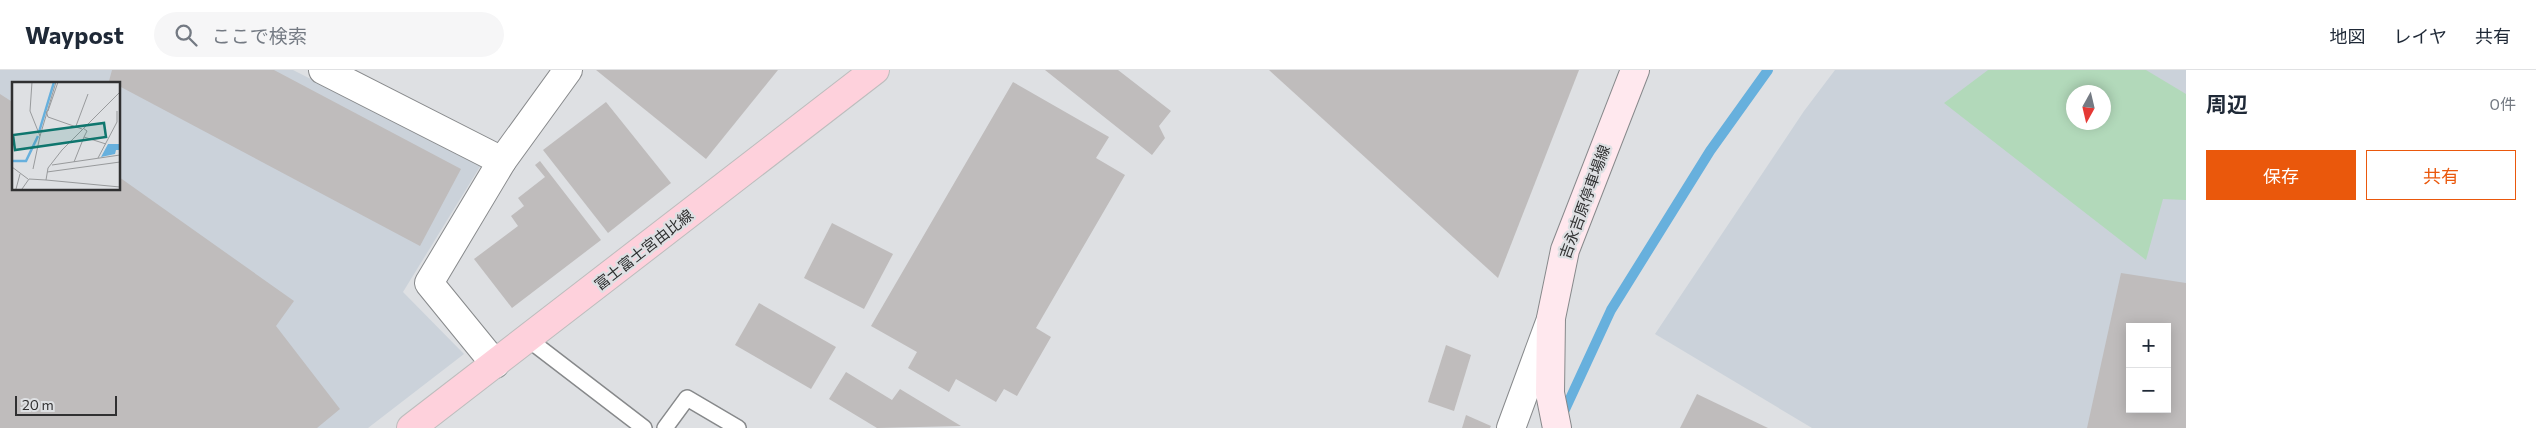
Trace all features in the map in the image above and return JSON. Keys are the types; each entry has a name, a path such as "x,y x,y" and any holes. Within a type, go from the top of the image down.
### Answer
{"main road":[{"name":"富士富士宮由比線","path":"411,428 875,70"},
{"name":"吉永吉原停車場線","path":"1557,428 1550,393 1551,318 1565,250 1635,70"}],"street":[{"path":"323,70 502,161"},
{"path":"495,364 430,283 502,161 568,70"},
{"path":"1510,428 1551,318"}],"lane":[{"path":"528,339 644,428"},
{"path":"665,428 687,398 738,428"}],"shaded area":[{"path":"0,70 293,70 481,165 403,292 464,354 368,428 0,428"},
{"path":"1835,70 2186,70 2186,428 1812,428 1655,334 1804,111"}],"green space":[{"path":"1988,70 2146,70 2186,94 2186,200 2163,199 2146,260 1944,103"}],"building":[{"path":"112,70 274,70 461,169 420,246 120,87 120,82 109,81"},
{"path":"596,70 778,70 706,159"},
{"path":"1045,70 1118,70 1171,111 1159,126 1165,138 1152,155"},
{"path":"1269,70 1579,70 1498,278"},
{"path":"1013,82 1109,137 1096,158 1125,175 1036,328 1051,337 1017,396 1004,389 996,402 956,379 949,392 908,368 917,352 871,326"},
{"path":"0,94 12,102 12,190 120,190 120,178 294,301 276,326 340,409 317,428 0,428"},
{"path":"606,102 671,183 608,233 543,150"},
{"path":"540,161 601,240 512,308 474,259 518,226 511,216 524,206 518,198 545,177 535,165"},
{"path":"832,223 893,254 864,309 804,278"},
{"path":"2121,273 2186,283 2186,428 2087,428"},
{"path":"759,303 836,347 811,389 735,345"},
{"path":"1446,345 1471,355 1454,411 1428,402"},
{"path":"846,372 892,400 900,389 961,426 877,428 829,399"},
{"path":"1697,394 1768,428 1680,428"},
{"path":"1466,415 1491,426 1490,428 1462,428"}],"waterway":[{"path":"1562,416 1611,310 1710,151 1768,70"}]}
